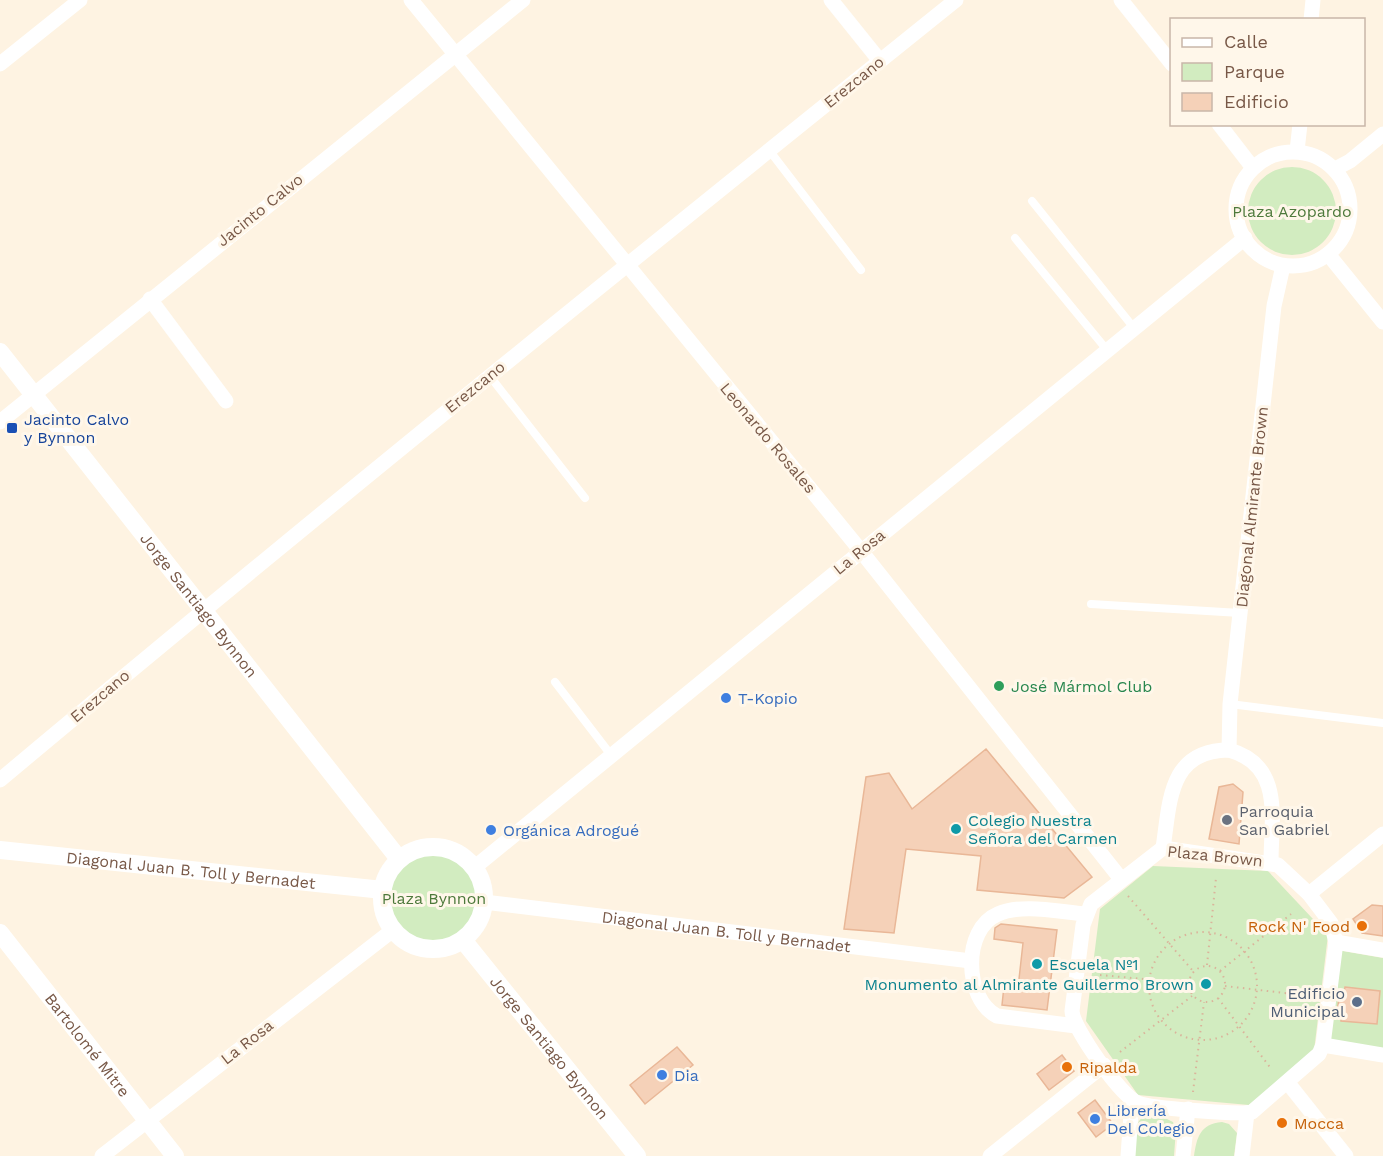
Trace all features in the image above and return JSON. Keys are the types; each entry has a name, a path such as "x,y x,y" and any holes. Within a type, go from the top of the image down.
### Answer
{"street":[{"path":"0,64 80,0"},
{"name":"Leonardo Rosales","path":"411,0 625,265 861,551 1121,879"},
{"name":"Jacinto Calvo","path":"0,422 453,54 523,0"},
{"path":"831,0 880,61"},
{"name":"Erezcano","path":"0,780 489,375 956,0"},
{"path":"1121,0 1170,61"},
{"path":"1311,18 1313,0"},
{"path":"1221,126 1253,168"},
{"path":"1297,151 1300,126"},
{"path":"1335,169 1350,161 1383,134"},
{"path":"1297,151 1324,159 1335,169 1345,183 1350,200 1350,217 1345,234 1328,254 1303,266 1283,266 1257,254 1239,227 1236,208 1239,189 1253,168 1262,160 1278,153 1297,151"},
{"name":"La Rosa","path":"475,867 1245,238"},
{"path":"1328,254 1383,322"},
{"name":"Diagonal Almirante Brown","path":"1229,750 1230,704 1274,306 1283,266"},
{"path":"150,299 226,401"},
{"name":"Jorge Santiago Bynnon","path":"0,352 399,860"},
{"path":"1163,848 1174,782 1179,771 1198,758 1229,750 1254,763 1272,788 1271,862"},
{"path":"1309,894 1383,834"},
{"path":"438,847 462,855 475,867 482,881 484,902 482,914 475,928 463,940 449,947 426,948 404,940 393,930 386,918 383,890 391,868 399,860 413,850 438,847"},
{"name":"Plaza Brown","path":"1086,914 1096,899 1163,848 1271,862 1287,871 1309,894 1335,931 1336,942"},
{"name":"Diagonal Juan B. Toll y Bernadet","path":"0,850 383,890"},
{"name":"Diagonal Juan B. Toll y Bernadet","path":"484,902 971,961"},
{"path":"1076,1026 997,1016 990,1012 975,987 971,961 987,922 999,913 1017,910 1086,914 1072,1011 1076,1026 1124,1094 1132,1101 1140,1105 1188,1109 1252,1112 1288,1083 1319,1054 1323,1045 1336,942 1383,950"},
{"name":"La Rosa","path":"102,1156 393,930"},
{"name":"Bartolomé Mitre","path":"0,933 175,1156"},
{"name":"Jorge Santiago Bynnon","path":"463,940 637,1156"},
{"path":"1323,1045 1383,1055"},
{"path":"990,1156 1104,1065"},
{"path":"1288,1083 1346,1156"},
{"path":"1128,1156 1132,1101"},
{"path":"1183,1156 1188,1109"},
{"path":"1242,1156 1246,1113"}],"lane":[{"path":"769,150 861,270"},
{"path":"1032,201 1134,328"},
{"path":"1015,238 1107,350"},
{"path":"489,375 585,498"},
{"path":"1091,604 1240,613"},
{"path":"555,682 611,755"},
{"path":"1230,704 1383,723"}],"path":[{"path":"1206,965 1216,878"},
{"path":"1128,896 1193,971"},
{"path":"1220,971 1291,914"},
{"path":"1210,932 1224,936 1244,951 1256,976 1257,990 1251,1010 1239,1026 1226,1035 1199,1040 1184,1036 1161,1020 1154,1006 1150,979 1154,965 1170,944 1183,936 1210,932"},
{"path":"1206,965 1220,971 1225,986 1218,998 1204,1002 1192,996 1188,983 1193,971 1206,965"},
{"path":"1100,975 1188,983"},
{"path":"1225,986 1310,996"},
{"path":"1120,1052 1192,996"},
{"path":"1218,998 1272,1070"},
{"path":"1193,1092 1204,1002"}],"green space":[{"name":"Plaza Azopardo","path":"1292,167 1309,170 1323,180 1333,194 1336,211 1333,228 1323,242 1309,252 1292,255 1275,252 1261,242 1251,228 1248,211 1251,194 1261,180 1275,170"},
{"name":"Plaza Bynnon","path":"434,852 459,860 471,872 479,897 471,922 459,934 434,942 409,934 397,922 389,897 397,872 409,860"},
{"path":"1153,866 1268,871 1328,935 1314,1051 1249,1105 1138,1095 1086,1021 1100,909"},
{"path":"1337,950 1383,958 1383,1048 1326,1040"},
{"path":"1153,1112 1173,1122 1176,1129 1174,1156 1133,1156 1134,1135 1138,1124 1146,1115"},
{"path":"1222,1122 1229,1124 1237,1133 1234,1156 1194,1156 1198,1137 1204,1129 1209,1125"}],"building":[{"name":"Colegio Nuestra Señora del Carmen","path":"986,749 1092,877 1064,898 977,890 981,856 906,849 894,933 844,929 866,777 889,773 912,809"},
{"name":"Parroquia San Gabriel","path":"1233,784 1243,792 1239,844 1209,839 1219,787"},
{"path":"1372,905 1383,906 1383,936 1362,933 1353,919"},
{"name":"Escuela Nº1","path":"1001,924 1057,930 1047,1010 1002,1005 1004,986 1018,988 1023,943 994,939 995,928"},
{"name":"Edificio Municipal","path":"1345,987 1380,991 1377,1024 1341,1021 1341,1012 1337,1012 1340,992 1344,992"},
{"name":"Dia","path":"677,1047 693,1065 645,1104 630,1085"},
{"path":"1062,1055 1074,1071 1049,1090 1037,1074"},
{"name":"Librería Del Colegio","path":"1095,1100 1113,1124 1096,1137 1078,1113"}],"place":[{"name":"Jacinto Calvo y Bynnon","path":"12,428"},
{"name":"José Mármol Club","path":"999,686"},
{"name":"T-Kopio","path":"726,698"},
{"name":"Parroquia San Gabriel","path":"1227,820"},
{"name":"Colegio Nuestra Señora del Carmen","path":"956,829"},
{"name":"Orgánica Adrogué","path":"491,830"},
{"name":"Rock N' Food","path":"1362,926"},
{"name":"Escuela Nº1","path":"1037,964"},
{"name":"Monumento al Almirante Guillermo Brown","path":"1206,984"},
{"name":"Edificio Municipal","path":"1357,1002"},
{"name":"Ripalda","path":"1067,1067"},
{"name":"Dia","path":"662,1075"},
{"name":"Librería Del Colegio","path":"1095,1119"},
{"name":"Mocca","path":"1282,1123"}]}
